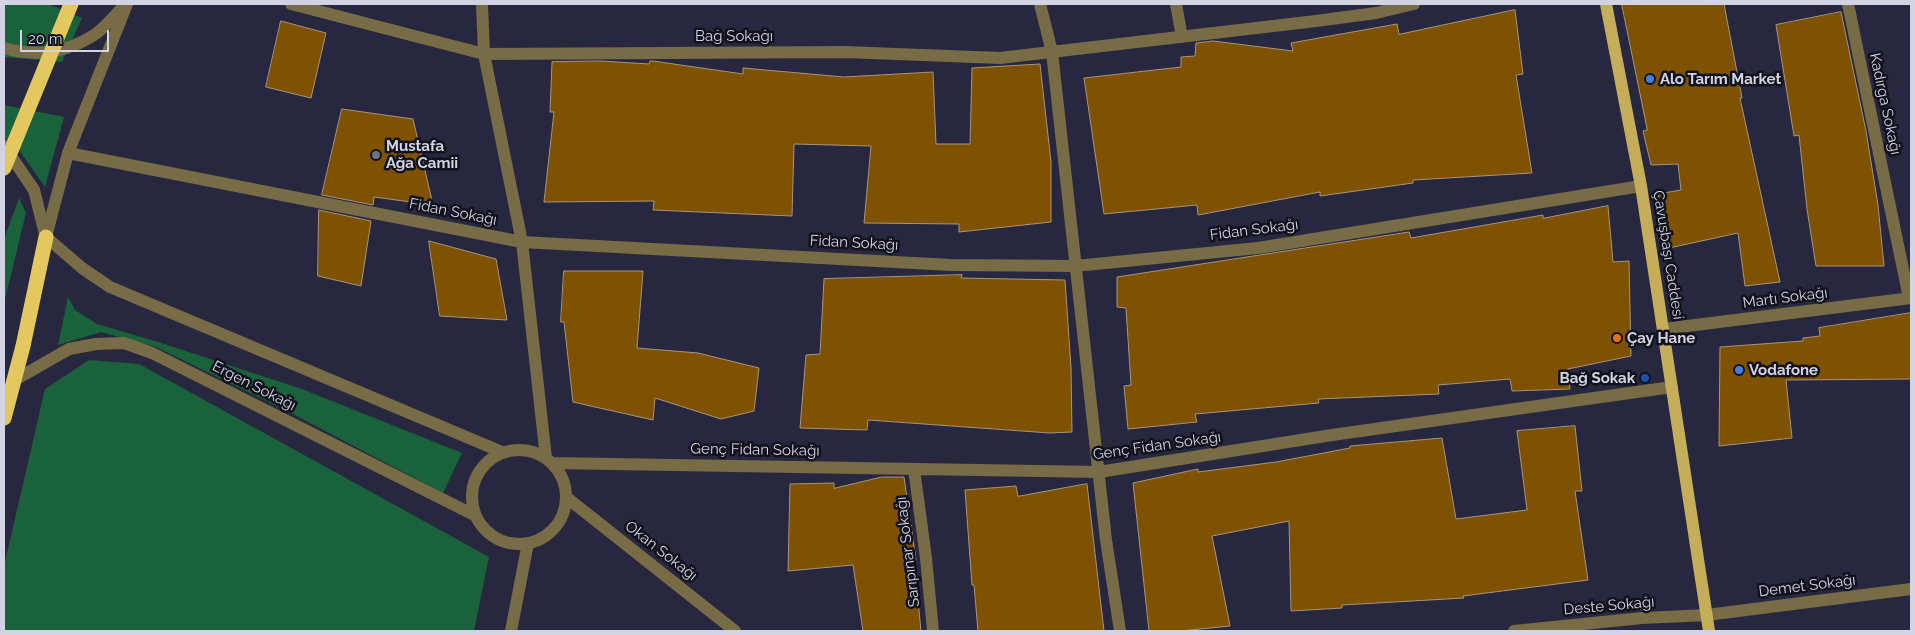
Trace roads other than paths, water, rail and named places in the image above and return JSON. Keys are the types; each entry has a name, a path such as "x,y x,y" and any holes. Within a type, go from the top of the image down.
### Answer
{"highway":[{"path":"4,168 71,4"},
{"path":"4,418 23,346 46,237"}],"main road":[{"name":"Çavuşbaşı Caddesi","path":"1606,4 1641,186 1709,631"}],"street":[{"path":"4,48 18,52 40,54 67,49 96,34 126,4"},
{"path":"46,237 68,153 126,4"},
{"name":"Bağ Sokağı","path":"291,4 484,54 845,52 1000,58 1182,37 1375,8 1414,4"},
{"path":"482,4 484,54 522,242 549,460"},
{"path":"1040,4 1052,52 1106,540 1120,631"},
{"path":"1176,4 1182,37"},
{"name":"Kadırga Sokağı","path":"1848,4 1910,298"},
{"path":"4,146 34,190 46,237 82,268 110,287 502,452"},
{"name":"Fidan Sokağı","path":"68,153 522,242 951,265 1075,266 1258,248 1641,186"},
{"name":"Martı Sokağı","path":"1663,329 1910,298"},
{"name":"Ergen Sokağı","path":"13,381 69,349 96,344 124,343 152,353 476,516"},
{"name":"Genç Fidan Sokağı","path":"549,460 1099,472 1332,435 1672,387"},
{"path":"517,449 532,451 549,460 557,468 564,482 566,497 563,513 555,526 543,537 528,543 513,544 497,539 484,529 476,516 472,500 473,485 479,471 489,460 502,452 517,449"},
{"name":"Sarıpınar Sokağı","path":"914,469 926,558 933,631"},
{"name":"Okan Sokağı","path":"566,497 735,631"},
{"path":"511,631 528,543"},
{"name":"Demet Sokağı","path":"1707,615 1911,589"},
{"name":"Deste Sokağı","path":"1514,631 1642,618 1707,615"}],"place":[{"name":"Alo Tarım Market","path":"1650,79"},
{"name":"Mustafa Ağa Camii","path":"376,155"},
{"name":"Çay Hane","path":"1617,338"},
{"name":"Vodafone","path":"1739,370"},
{"name":"Bağ Sokak","path":"1645,378"}]}
